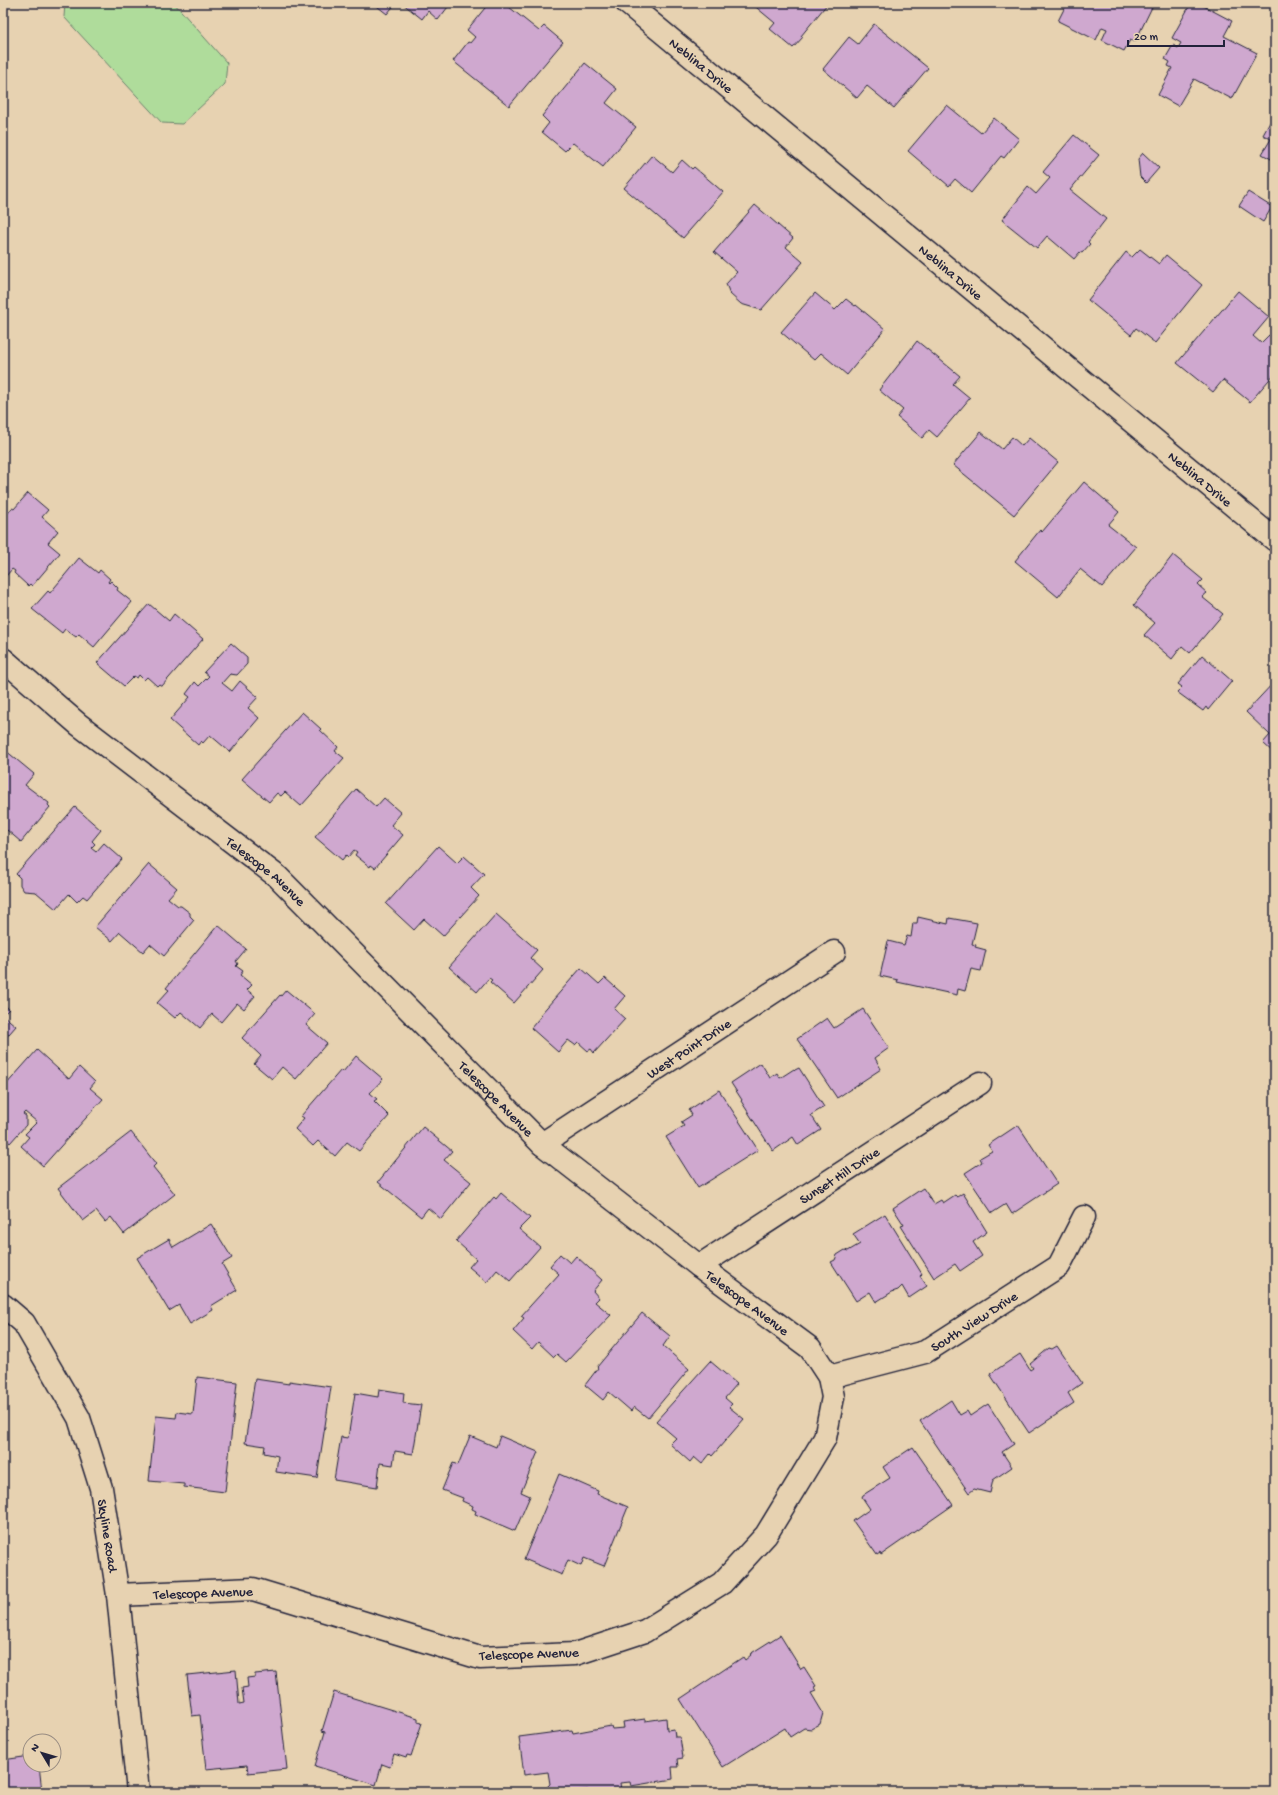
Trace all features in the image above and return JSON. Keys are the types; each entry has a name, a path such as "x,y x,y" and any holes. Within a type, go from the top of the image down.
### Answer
{"street":[{"name":"Neblina Drive","path":"627,3 1275,540"},
{"name":"Telescope Avenue","path":"3,659 78,724 278,877 542,1144 699,1266 810,1348 829,1376 833,1397 825,1438 766,1535 722,1583 645,1631 575,1654 480,1658 253,1589 118,1595"},
{"name":"West Point Drive","path":"542,1144 834,952"},
{"name":"Sunset Hill Drive","path":"699,1266 980,1084"},
{"name":"South View Drive","path":"829,1376 925,1352 1059,1266 1084,1217"},
{"name":"Skyline Road","path":"3,1305 24,1324 79,1418 101,1488 118,1595 138,1792"}],"green space":[{"path":"65,3 174,3 227,63 225,84 182,124 162,123 64,17"}],"building":[{"path":"373,3 396,3 387,14"},
{"path":"402,3 451,3 438,20 428,11 422,19"},
{"path":"489,3 504,3 539,31 544,26 563,42 509,106 453,61 468,42 470,43 475,37 467,30"},
{"path":"751,3 828,3 793,48 770,29 775,23"},
{"path":"1067,3 1154,3 1135,42 1130,40 1124,51 1102,40 1107,29 1102,27 1096,40 1058,21"},
{"path":"1191,3 1198,3 1232,21 1224,36 1257,53 1232,99 1194,79 1178,106 1158,95 1172,68 1168,66 1170,62 1165,59 1173,45 1178,48 1181,43 1172,38"},
{"path":"874,24 928,68 894,108 867,86 857,98 823,69 849,37 858,44"},
{"path":"585,63 617,89 606,103 636,127 603,167 573,143 565,151 542,132 549,123 542,116"},
{"path":"947,105 981,133 994,118 1019,139 1004,158 1001,156 971,193 955,179 949,186 908,151"},
{"path":"1275,113 1275,161 1262,154 1271,139 1263,135"},
{"path":"1074,135 1099,155 1070,190 1106,219 1088,242 1090,244 1074,259 1047,236 1037,248 1002,220 1028,187 1036,194 1050,178 1043,172"},
{"path":"1143,153 1159,168 1146,183 1140,177 1138,159"},
{"path":"652,155 672,172 682,160 692,169 694,167 723,192 683,238 624,188"},
{"path":"1248,192 1272,207 1263,222 1239,206"},
{"path":"755,205 793,238 786,247 803,262 761,310 741,304 730,294 726,284 737,272 714,252"},
{"path":"1140,249 1159,264 1166,255 1202,285 1155,343 1136,328 1131,335 1088,300 1126,252 1132,257"},
{"path":"1238,291 1269,317 1253,336 1261,343 1269,335 1275,340 1275,373 1250,402 1223,380 1213,392 1177,363"},
{"path":"815,293 835,310 846,299 855,306 856,305 885,329 847,375 821,353 814,360 781,332"},
{"path":"917,341 960,376 953,384 970,398 937,437 929,430 922,438 897,417 903,410 879,390"},
{"path":"981,432 1002,449 1012,437 1022,446 1029,438 1058,462 1014,515 953,465"},
{"path":"1084,482 1119,512 1108,525 1136,547 1102,587 1080,569 1058,597 1015,561 1040,530 1042,532"},
{"path":"28,493 48,510 42,517 58,531 48,543 60,553 32,586 30,584 28,586 14,573 15,571 12,569 6,576 4,574 3,575 3,519"},
{"path":"1173,555 1203,580 1198,585 1207,593 1202,597 1223,614 1190,653 1182,646 1172,659 1144,635 1155,623 1134,605"},
{"path":"79,558 98,573 100,570 110,579 108,582 109,583 111,581 118,588 117,590 132,602 94,647 79,634 76,637 65,629 62,633 32,609 48,591 50,593"},
{"path":"149,604 169,621 174,614 203,639 162,686 159,684 157,686 147,677 144,680 139,675 137,678 134,676 124,686 97,663"},
{"path":"231,643 247,657 247,664 237,675 230,674 222,683 232,691 240,681 258,697 248,708 259,718 230,752 210,735 203,743 201,741 198,745 170,720 190,697 186,694 195,682 199,686 209,676 204,672"},
{"path":"1202,655 1232,681 1208,710 1206,707 1203,711 1177,692 1182,687 1178,684"},
{"path":"1275,681 1275,754 1263,743 1270,735 1246,712"},
{"path":"302,712 338,747 335,751 344,758 301,806 285,792 281,796 277,793 269,802 242,779"},
{"path":"5,750 34,774 25,785 49,803 48,805 50,807 21,842 7,830 3,835 3,753"},
{"path":"356,789 376,807 384,798 401,813 391,825 403,835 375,868 371,865 370,867 355,855 357,852 354,850 348,857 346,855 342,860 315,837"},
{"path":"75,807 101,830 92,841 95,844 91,848 96,852 104,843 122,859 87,899 83,896 77,902 69,894 56,909 36,892 24,891 20,885 20,878 16,874"},
{"path":"438,846 457,863 464,856 484,874 471,888 479,896 443,936 424,919 414,930 386,904"},
{"path":"149,864 177,888 168,898 190,913 190,916 194,920 164,956 150,944 143,952 120,932 112,941 95,927"},
{"path":"496,914 537,950 530,958 543,970 514,1003 490,982 492,980 489,978 477,992 449,967"},
{"path":"918,917 948,924 949,918 977,923 972,944 976,945 975,947 986,950 981,971 971,969 965,991 958,989 957,995 897,982 898,980 880,976 888,941 904,945 907,936 911,937 913,923 917,923"},
{"path":"218,925 246,949 236,961 238,964 236,966 243,971 240,975 252,985 247,990 255,996 244,1009 237,1003 221,1022 212,1014 200,1028 181,1012 175,1018 157,1003 169,990 166,988"},
{"path":"581,968 599,984 605,978 625,996 614,1009 625,1019 594,1053 591,1049 588,1051 578,1042 575,1045 568,1040 558,1052 531,1028 541,1016 540,1015"},
{"path":"286,990 315,1014 306,1025 327,1043 296,1079 282,1067 272,1079 254,1064 261,1056 242,1038"},
{"path":"3,1004 9,1009 3,1015"},
{"path":"863,1009 889,1048 875,1058 881,1069 837,1098 797,1039 827,1018 834,1028"},
{"path":"3,1015 16,1026 3,1041"},
{"path":"37,1050 69,1079 79,1067 95,1082 90,1088 103,1099 43,1166 21,1146 29,1137 25,1134 37,1122 25,1112 23,1114 26,1116 26,1125 10,1143 3,1137 3,1084 5,1086"},
{"path":"356,1056 383,1079 370,1093 377,1099 374,1101 389,1116 359,1151 347,1142 335,1156 318,1141 313,1146 295,1129 304,1118 301,1116 341,1070 343,1072"},
{"path":"761,1063 770,1078 777,1073 780,1078 794,1069 799,1068 824,1107 811,1115 821,1130 798,1145 793,1137 773,1151 731,1083"},
{"path":"719,1090 758,1150 698,1188 666,1137 684,1126 681,1122 692,1115 689,1110"},
{"path":"1018,1125 1057,1184 1012,1214 1006,1204 992,1213 965,1173 982,1162 980,1158 992,1151 988,1145"},
{"path":"423,1127 452,1151 444,1160 471,1182 441,1219 428,1208 421,1217 378,1182"},
{"path":"131,1132 156,1164 153,1167 175,1194 124,1234 111,1217 105,1222 96,1211 83,1221 58,1188"},
{"path":"923,1188 934,1204 941,1200 943,1203 955,1195 957,1197 963,1193 987,1232 973,1242 982,1256 960,1271 955,1264 934,1278 901,1226 904,1225 893,1208"},
{"path":"501,1193 530,1218 519,1229 540,1247 510,1281 497,1270 487,1282 469,1267 476,1259 456,1241 494,1197 496,1199"},
{"path":"885,1214 922,1274 920,1276 927,1286 909,1298 902,1286 898,1290 876,1302 870,1292 856,1301 831,1262 835,1260 837,1255 845,1250 848,1251 860,1244 853,1234"},
{"path":"211,1224 232,1258 222,1264 237,1290 211,1306 213,1310 190,1324 179,1305 169,1311 137,1258 169,1239 173,1247"},
{"path":"560,1254 570,1263 576,1256 602,1280 593,1291 599,1298 595,1302 611,1315 566,1362 557,1354 554,1357 538,1342 532,1349 513,1331 524,1318 521,1316 559,1274 550,1266"},
{"path":"642,1313 670,1336 663,1346 689,1369 648,1418 634,1407 631,1411 609,1392 603,1400 585,1385 598,1368 597,1367"},
{"path":"1057,1346 1082,1383 1068,1393 1074,1403 1029,1433 990,1374 1020,1354 1030,1370 1033,1368 1030,1364 1049,1348 1052,1349"},
{"path":"710,1361 737,1384 725,1398 732,1404 729,1407 744,1419 712,1456 710,1454 702,1464 694,1457 690,1462 670,1444 676,1438 656,1421"},
{"path":"197,1377 237,1382 225,1492 184,1487 184,1484 149,1481 156,1416 176,1418 177,1412 193,1414"},
{"path":"255,1379 289,1384 289,1381 331,1387 317,1478 276,1472 278,1456 264,1453 265,1446 245,1443"},
{"path":"379,1389 404,1393 403,1403 421,1405 413,1454 395,1451 393,1465 380,1463 377,1487 334,1480 341,1437 348,1438 355,1393 378,1397"},
{"path":"951,1400 960,1415 967,1411 970,1416 988,1404 1014,1444 1002,1452 1012,1467 993,1480 990,1493 974,1489 969,1493 920,1421"},
{"path":"470,1436 496,1447 500,1436 538,1452 521,1492 530,1496 515,1531 475,1514 476,1511 472,1509 473,1506 462,1501 463,1498 442,1490 453,1463 458,1465"},
{"path":"913,1447 953,1505 881,1555 880,1553 877,1555 853,1521 870,1509 862,1497 863,1495 890,1478 883,1467"},
{"path":"559,1474 598,1491 597,1494 628,1507 604,1566 584,1558 581,1566 568,1560 562,1575 524,1559"},
{"path":"780,1635 801,1669 804,1667 816,1686 814,1687 816,1691 811,1693 823,1713 820,1724 811,1729 804,1728 790,1737 785,1728 723,1767 680,1699 743,1657 745,1660 751,1655 750,1654"},
{"path":"3,1655 7,1686 3,1686"},
{"path":"236,1670 239,1704 244,1703 242,1688 248,1687 247,1678 255,1677 255,1674 276,1672 287,1769 248,1773 247,1765 206,1769 200,1715 192,1716 187,1675"},
{"path":"334,1692 418,1718 418,1722 422,1723 411,1756 407,1755 406,1758 394,1754 390,1767 382,1764 376,1785 315,1766 325,1732 322,1731"},
{"path":"666,1718 667,1730 674,1729 675,1737 680,1737 683,1758 677,1759 678,1767 672,1767 673,1779 631,1786 630,1782 620,1783 621,1790 608,1792 590,1792 588,1790 547,1792 546,1788 550,1784 548,1772 524,1775 519,1737 572,1730 573,1733 611,1726 612,1729 624,1728 623,1722"},
{"path":"22,1757 22,1773 40,1773 42,1792 3,1792 3,1760"}]}
